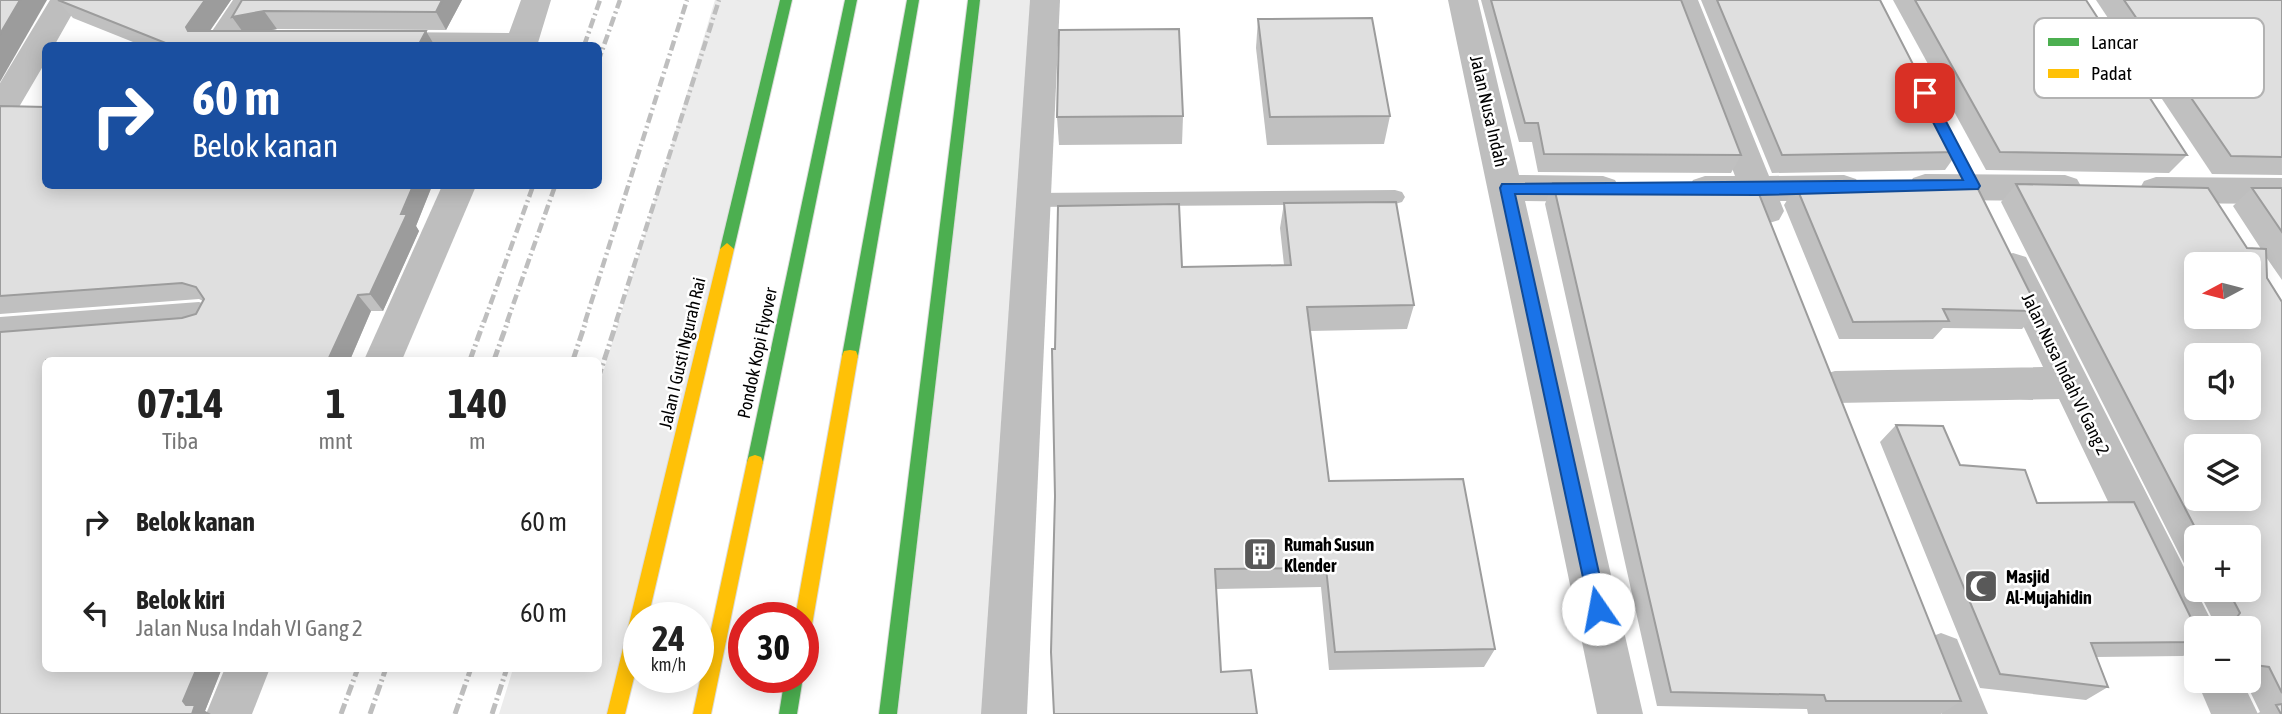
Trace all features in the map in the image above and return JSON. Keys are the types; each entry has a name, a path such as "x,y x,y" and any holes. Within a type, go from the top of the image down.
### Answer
{"main road":[{"name":"Jalan I Gusti Ngurah Rai","path":"615,714 786,0"},
{"name":"Pondok Kopi Flyover","path":"702,714 850,0"},
{"path":"807,602 913,0"},
{"path":"888,714 974,0"},
{"path":"788,714 791,693"}],"street":[{"path":"0,111 24,64 65,0"},
{"path":"221,42 249,0"},
{"path":"522,42 536,0"},
{"path":"1004,714 1045,0"},
{"name":"Jalan Nusa Indah","path":"1463,0 1507,188 1620,714"},
{"path":"1683,0 1777,239"},
{"name":"Jalan Nusa Indah VI Gang 2","path":"1953,149 2186,616"},
{"path":"2180,157 2222,222"},
{"path":"1677,189 1973,186 2282,191"},
{"path":"1507,188 1637,189"},
{"path":"384,357 458,189"},
{"path":"0,332 199,317"},
{"path":"1820,349 1850,424"},
{"path":"1835,387 2070,383"},
{"path":"1930,626 1965,714"},
{"path":"229,714 246,672"},
{"path":"2224,693 2235,714"}],"lane":[{"path":"1032,200 1395,197"}],"shaded area":[{"path":"715,0 786,0 643,602 623,602 623,685 616,714 499,714 512,672 602,672 602,376"},
{"path":"974,0 1045,0 1004,714 888,714"}],"building":[{"path":"0,0 20,0 0,34"},
{"path":"58,0 205,0 186,27 188,31 426,31 420,42 163,42"},
{"path":"242,0 442,0 436,12 264,11 232,17"},
{"path":"1491,0 1681,0 1741,155 1544,154 1538,123 1525,123"},
{"path":"1717,0 1880,0 1958,152 1782,155"},
{"path":"1915,0 2086,0 2098,18 2034,18 2034,98 2150,98 2187,155 2000,152"},
{"path":"2124,0 2282,0 2282,157 2231,156 2191,98 2264,98 2264,18 2136,18"},
{"path":"1372,18 1390,116 1270,117 1258,19"},
{"path":"1179,29 1183,116 1057,117 1059,30"},
{"path":"0,106 42,107 42,189 412,189 401,214 407,214 370,294 358,295 329,357 42,357 42,672 195,672 183,701 186,705 195,705 192,714 0,714 0,332 182,318 196,314 204,299 196,287 182,283 0,296"},
{"path":"1553,183 1755,184 1961,701 1826,701 1824,695 1671,692"},
{"path":"1975,183 2039,311 1943,309 1949,321 1853,322 1796,186"},
{"path":"2016,184 2208,188 2247,248 2266,249 2267,278 2282,302 2282,693 2269,667 2261,666 2261,616 2238,616 2240,613 2234,602 2261,602 2261,525 2194,525 2186,511 2261,511 2261,434 2184,434 2184,506"},
{"path":"2252,188 2282,188 2282,232"},
{"path":"1396,202 1414,305 1307,307 1329,481 1463,479 1495,649 1335,652 1326,568 1215,569 1221,672 1251,670 1257,714 1054,714 1051,652 1055,496 1052,349 1055,349 1058,206 1179,204 1182,267 1291,265 1284,203"},
{"path":"1896,425 1943,426 1960,465 2025,470 2037,503 2134,502 2190,616 2184,616 2184,642 2091,643 2108,687 2000,674"},
{"path":"2282,704 2282,714 2281,714 2276,705"}],"railway":[{"path":"585,42 600,0"},
{"path":"602,51 620,0"},
{"path":"585,322 687,0"},
{"path":"616,322 719,0"},
{"path":"484,322 532,189"},
{"path":"507,322 554,189"},
{"path":"471,357 484,321"},
{"path":"495,357 508,321"},
{"path":"574,357 586,321"},
{"path":"602,367 617,321"},
{"path":"341,714 357,672"},
{"path":"370,714 385,672"},
{"path":"455,714 470,672"},
{"path":"492,714 506,672"}],"traffic: fast":[{"path":"727,249 786,0"},
{"path":"755,462 851,0"},
{"path":"850,356 913,0"},
{"path":"888,714 974,0"},
{"path":"788,714 791,693"}],"traffic: slow":[{"path":"616,714 727,249"},
{"path":"807,602 850,356"},
{"path":"702,714 755,462"}],"place":[{"name":"Rumah Susun Klender","path":"1260,554"},
{"name":"Masjid Al-Mujahidin","path":"1981,586"}],"route":[{"path":"1598,609 1507,188 1973,186 1925,93"}]}
